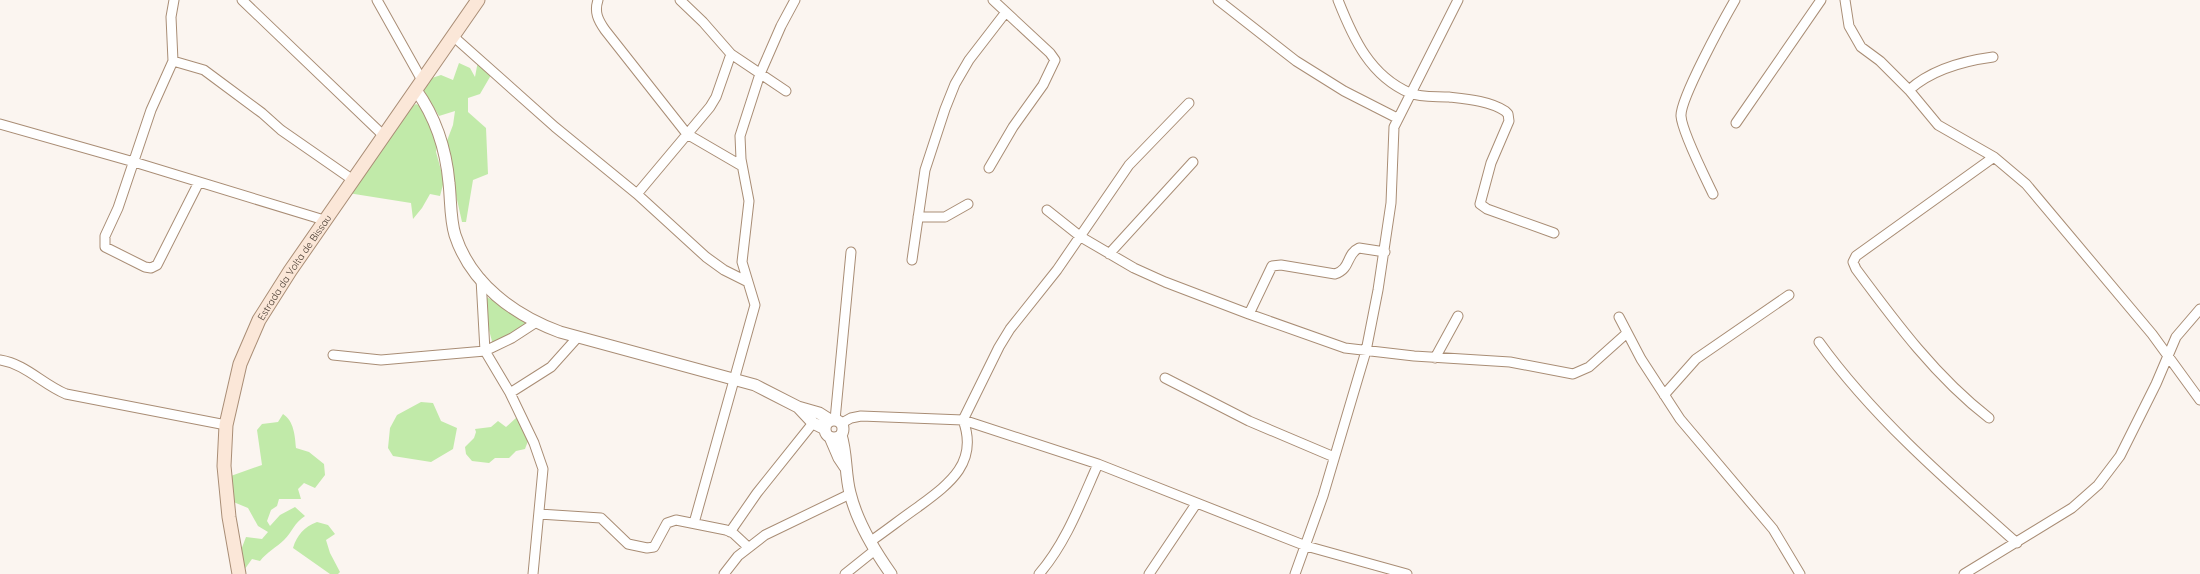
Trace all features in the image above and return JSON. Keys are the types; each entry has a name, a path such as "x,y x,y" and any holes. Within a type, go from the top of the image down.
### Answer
{"main road":[{"name":"Estrada da Volta de Bissau","path":"239,574 229,517 224,466 226,425 240,364 259,320 290,271 324,220 454,37 478,0"}],"street":[{"path":"174,0 171,17 173,61 151,110 134,162 104,242 105,247 144,267 151,268 157,265 199,182"},
{"path":"242,0 384,136"},
{"path":"377,0 434,118 443,148 455,234 462,253 481,279 503,302 535,323 577,338 735,378 767,390 798,407 819,413 834,427"},
{"path":"598,0 595,7 598,19 605,30 687,134 742,166"},
{"path":"680,0 703,22 731,54 786,92"},
{"path":"989,168 1013,127 1039,92 1054,63 1053,56 993,0"},
{"path":"1218,0 1296,61 1344,91 1397,118"},
{"path":"1338,0 1359,47 1368,62 1381,76 1411,94 1469,99 1505,111 1508,114 1508,121 1491,162 1480,204 1486,209 1554,232"},
{"path":"1295,574 1306,546 1366,351 1385,252 1391,203 1394,127 1397,118 1411,94 1458,0"},
{"path":"1713,194 1686,130 1681,112 1701,66 1735,0"},
{"path":"1736,123 1821,0"},
{"path":"1845,0 1849,26 1861,47 1880,61 1909,90 1938,125 1994,157 2026,184 2167,355 2200,400"},
{"path":"694,523 755,305 742,262 749,201 739,147 740,136 760,74 793,1"},
{"path":"912,260 925,170 955,84 968,60 1006,12"},
{"path":"454,37 555,127 637,194 706,257 724,270 748,282"},
{"path":"637,194 716,97 731,54"},
{"path":"1909,90 1917,83 1951,67 1992,58"},
{"path":"173,61 204,70 262,113 281,130 353,180"},
{"path":"845,574 873,545 941,490 957,475 968,446 968,438 963,420 999,347 1010,329 1081,237 1108,193 1129,165 1190,103"},
{"path":"0,124 134,162 324,220"},
{"path":"1989,418 1960,394 1921,354 1864,281 1853,262 1856,256 1994,157"},
{"path":"1109,254 1193,162"},
{"path":"918,216 945,217 968,204"},
{"path":"1047,210 1081,237 1134,268 1166,282 1333,345 1366,351 1435,358 1510,362 1573,374 1588,367 1627,333"},
{"path":"1250,314 1272,266 1281,265 1335,274 1343,270 1353,253 1359,248 1385,252"},
{"path":"850,252 834,427 838,458 845,467 850,494 856,511 873,545 891,574"},
{"path":"481,279 485,351 510,393 534,443 543,469 533,574"},
{"path":"1664,395 1696,359 1789,295"},
{"path":"1964,574 2072,508 2098,485 2120,456 2156,384 2167,355 2176,337 2200,309"},
{"path":"1435,358 1458,316"},
{"path":"1619,317 1664,395 1680,419 1773,529 1800,574"},
{"path":"333,355 381,360 485,351 512,338 535,323"},
{"path":"510,393 551,367 564,355 577,338"},
{"path":"1820,342 1853,385 1876,410 2017,543"},
{"path":"0,360 20,366 66,394 226,425"},
{"path":"1165,378 1249,421 1334,457"},
{"path":"798,407 813,423 834,427 856,416 963,420 1098,464 1196,504 1306,546 1407,574"},
{"path":"730,532 757,493 813,423"},
{"path":"1039,574 1055,553 1098,464"},
{"path":"724,574 748,547 765,535 850,494"},
{"path":"1148,574 1196,504"},
{"path":"539,514 601,518 623,540 646,548 654,547 667,523 676,520 730,532 748,547"}],"green space":[{"path":"488,60 494,70 480,94 468,98 468,112 486,128 488,174 473,180 466,222 462,222 445,146 453,125 455,111 439,116 423,89 428,77 432,78 441,75 453,80 459,63 470,68 475,77 478,61"},
{"path":"416,104 423,107 438,139 436,152 444,181 440,196 430,194 422,208 413,219 411,203 348,193 409,109"},
{"path":"483,295 531,321 494,349 483,307"},
{"path":"421,402 433,403 441,421 457,428 453,449 431,462 393,456 388,448 390,428 397,415"},
{"path":"283,414 292,425 296,448 309,452 324,464 325,475 315,488 304,483 298,489 301,499 279,499 277,506 271,510 267,521 270,526 280,515 295,507 305,516 298,521 281,543 260,561 252,559 242,573 238,558 246,537 262,539 268,532 258,526 248,508 231,501 228,477 262,465 257,430 262,424 278,422"},
{"path":"516,418 519,420 528,441 525,449 516,451 509,458 495,458 489,463 472,461 466,454 465,447 474,438 476,432 475,429 491,427 498,421 506,427"},
{"path":"317,522 328,525 335,534 326,540 330,553 340,572 338,574 330,574 293,548 302,532 308,526"}]}
